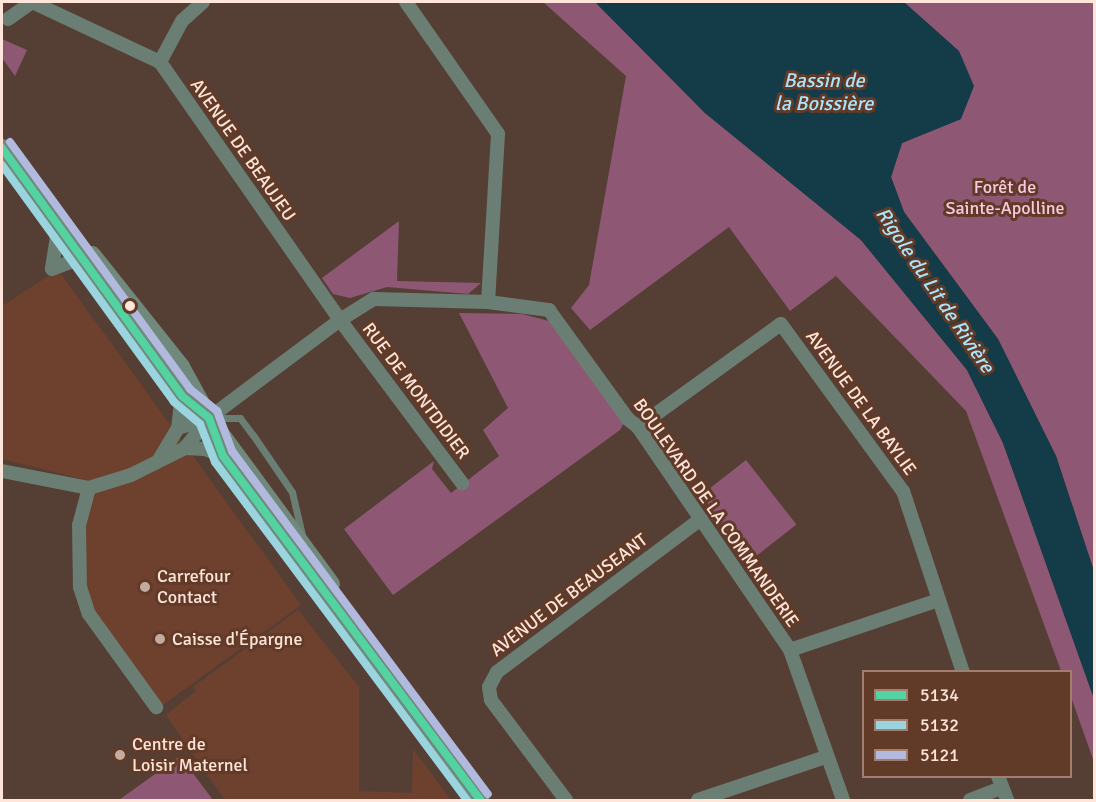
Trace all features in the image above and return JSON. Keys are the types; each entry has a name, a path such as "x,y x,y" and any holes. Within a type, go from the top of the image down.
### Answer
{"street":[{"path":"8,19 33,2 160,62 182,21 203,2"},
{"path":"406,2 498,134 488,302"},
{"name":"AVENUE DE BEAUJEU","path":"160,62 340,320"},
{"path":"2,148 58,230 182,396 209,418 304,543 356,621 372,652"},
{"path":"32,189 63,218 182,367 209,418 223,456 348,627 372,652 480,801"},
{"path":"58,230 52,269 81,258"},
{"name":"BOULEVARD DE LA COMMANDERIE","path":"178,428 209,418 340,320 375,299 488,302 549,310 628,419 638,427 790,650 843,801"},
{"name":"RUE DE MONTDIDIER","path":"340,320 462,483"},
{"name":"AVENUE DE LA BAYLIE","path":"638,427 781,324 903,491 962,670"},
{"path":"159,458 178,428 182,396"},
{"path":"185,448 209,418"},
{"path":"2,471 89,488 131,475 159,458 185,448 205,449 223,456"},
{"path":"89,488 79,525 80,587 90,614 156,707"},
{"name":"AVENUE DE BEAUSEANT","path":"566,801 492,700 489,687 497,672 701,519"},
{"path":"790,650 939,600"},
{"path":"698,801 826,757"},
{"path":"970,801 1002,788"}],"shaded area":[{"path":"58,270 301,605 156,710 78,590 76,525 82,479 2,459 2,306"},
{"path":"298,610 359,687 359,791 412,793 413,749 451,800 225,800 166,715 196,691 193,687"}],"green space":[{"path":"543,2 595,2 705,113 861,240 967,370 1003,443 1094,698 1094,762 1072,700 1072,670 1061,670 966,411 836,276 790,311 729,227 590,330 571,308 589,285 626,76"},
{"name":"Forêt de Sainte-Apolline","path":"904,2 1094,2 1094,571 1056,456 998,339 904,212 891,177 902,143 961,119"},
{"path":"2,39 27,50 15,76 2,58"},
{"path":"399,221 397,281 481,283 468,294 387,287 350,298 333,294 322,278"},
{"path":"459,313 522,314 549,321 624,423 620,430 393,595 344,529 434,461 432,469 451,493 499,456 483,430 508,408"},
{"path":"746,460 796,525 749,562 699,497"},
{"path":"180,756 213,800 119,800"}],"water":[{"name":"Bassin de la Boissière","path":"595,2 904,2 959,51 974,86 961,119 902,143 891,177 904,212 998,339 1056,456 1094,571 1094,699 1003,443 967,370 861,240 705,113"}],"transit line":[{"name":"5121","path":"10,142 190,389 217,411 232,451 488,794"},
{"name":"5134","path":"2,148 182,396 209,418 223,456 480,800"},
{"name":"5132","path":"2,165 174,402 200,424 215,462 467,800"}],"place":[{"name":"Carrefour Contact","path":"145,587"},
{"name":"Caisse d'Épargne","path":"160,639"},
{"name":"Centre de Loisir Maternel","path":"120,755"}],"water label":[{"name":"Rigole du Lit de Rivière","path":"935,290"}]}
